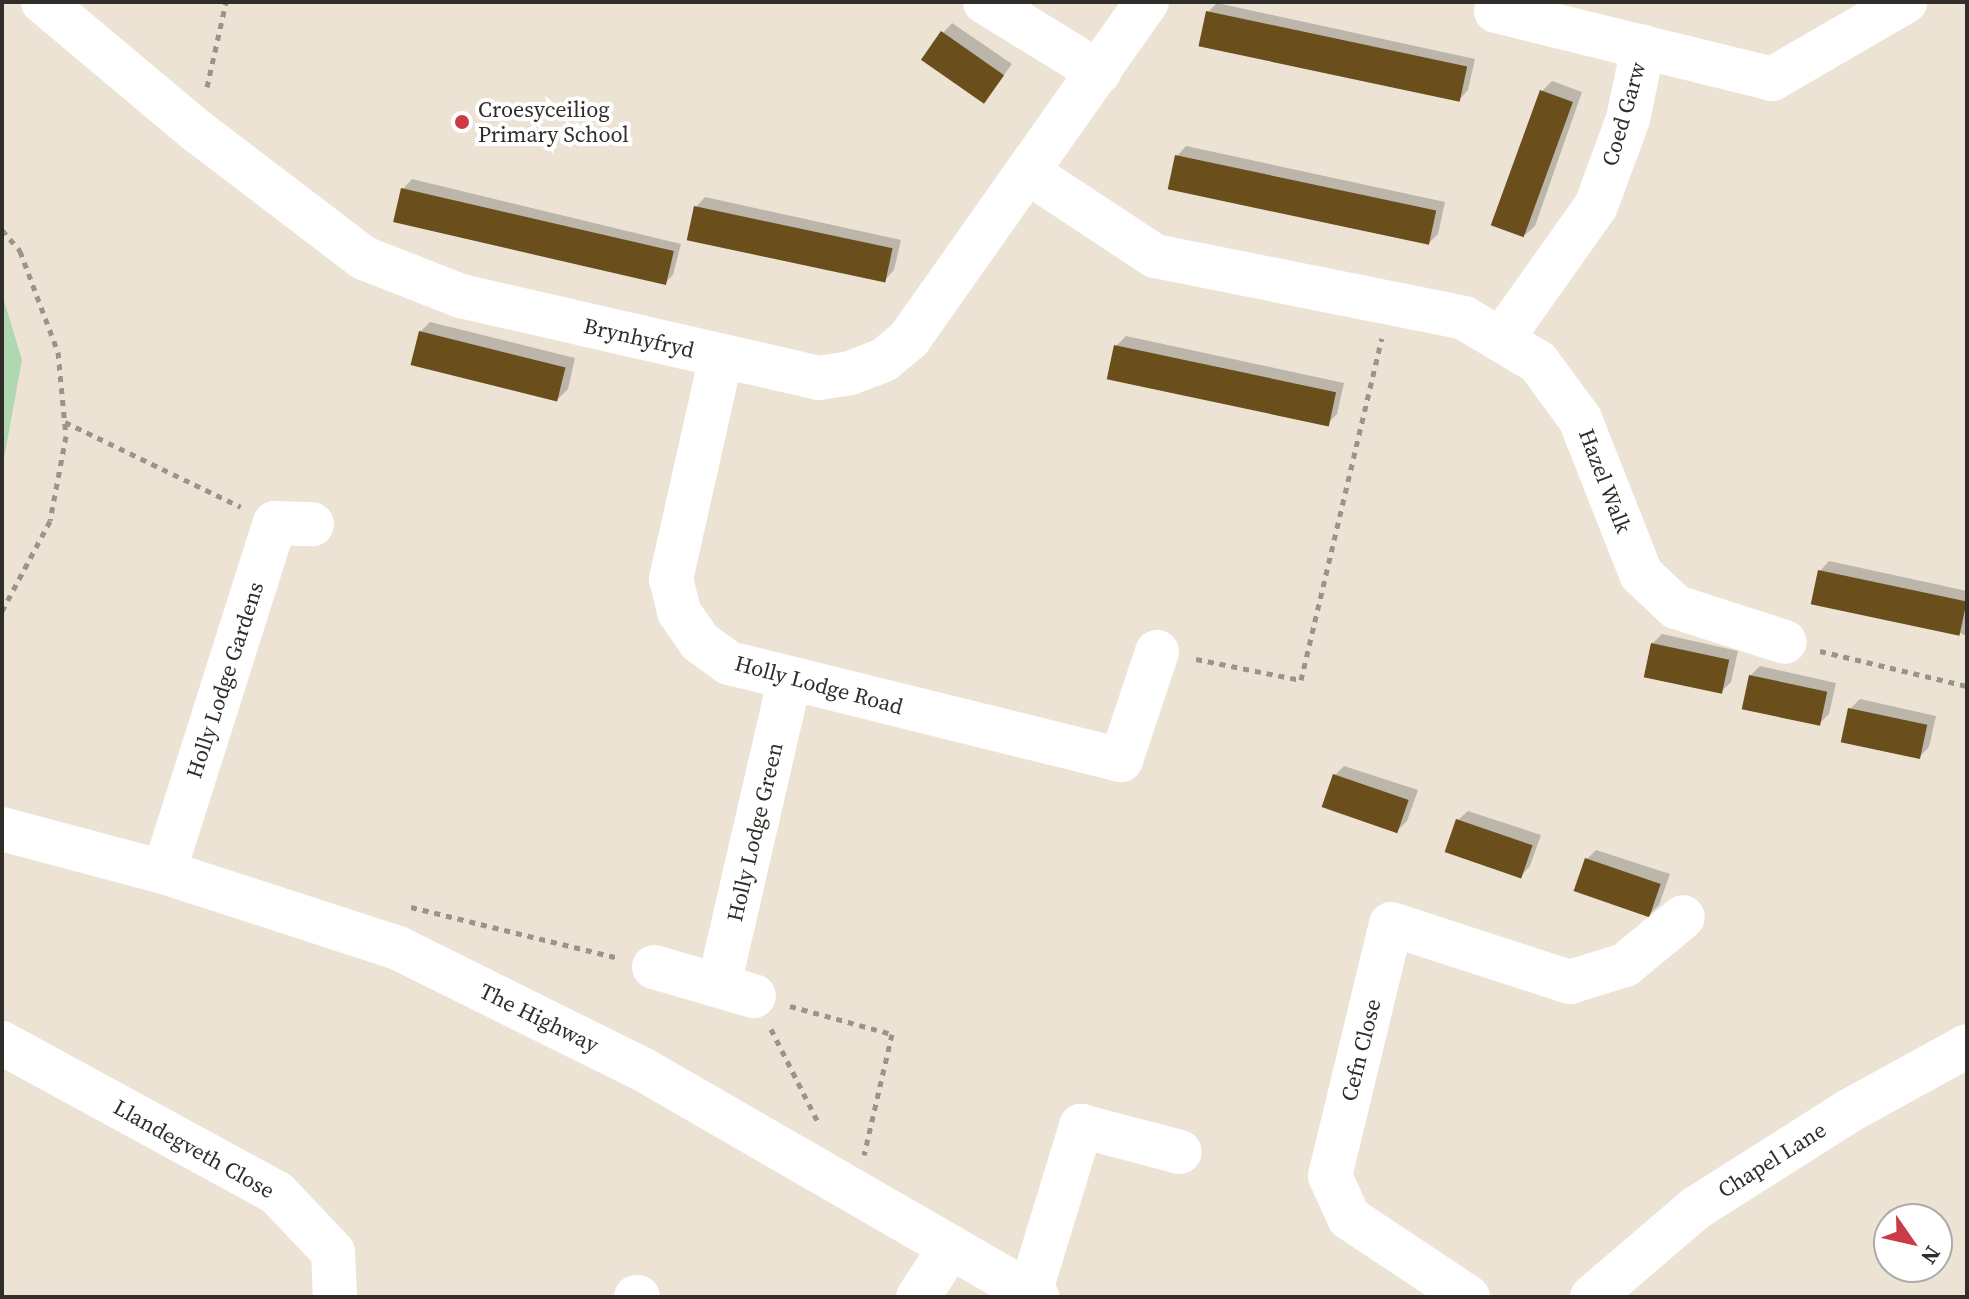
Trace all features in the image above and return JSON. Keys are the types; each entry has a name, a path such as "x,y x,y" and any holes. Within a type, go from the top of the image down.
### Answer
{"street":[{"name":"Brynhyfryd","path":"43,2 197,131 326,232 404,277 721,357 819,378 850,373 884,360 909,339 1147,2"},
{"path":"985,2 1099,72"},
{"name":"Coed Garw","path":"1501,340 1596,206 1628,119 1643,47 1772,79 1905,2"},
{"path":"1496,11 1643,47"},
{"name":"Hazel Walk","path":"1029,173 1155,256 1464,318 1538,362 1580,419 1641,574 1676,607 1785,642"},
{"name":"Holly Lodge Road","path":"721,357 671,579 679,612 700,642 729,663 1121,760 1157,652"},
{"name":"Holly Lodge Gardens","path":"164,872 293,523"},
{"name":"Holly Lodge Green","path":"737,991 790,678"},
{"name":"The Highway","path":"2,829 164,872 390,946 644,1070 1034,1295"},
{"name":"Cefn Close","path":"1468,1297 1349,1218 1330,1176 1391,924 1570,982 1625,965 1683,917"},
{"path":"654,967 737,991"},
{"name":"Llandegveth Close","path":"2,1043 277,1193 333,1252 335,1297"},
{"name":"Chapel Lane","path":"1592,1297 1696,1208 1847,1112 1967,1046"},
{"path":"1034,1295 1081,1126 1180,1152"},
{"path":"918,1297 951,1247"}],"path":[{"path":"197,131 226,2"},
{"path":"2,230 20,251 58,352 65,422 50,521 2,611"},
{"path":"1157,652 1301,680 1370,375 1392,303"},
{"path":"65,422 293,523"},
{"path":"1785,642 1967,686"},
{"path":"390,946 410,907 654,967"},
{"path":"737,991 825,1135"},
{"path":"737,991 892,1034 855,1191"}],"green space":[{"path":"2,294 22,360 2,469"}],"building":[{"path":"1206,11 1467,67 1460,102 1199,46"},
{"path":"941,31 1004,75 984,104 921,60"},
{"path":"1540,90 1573,102 1524,237 1491,225"},
{"path":"1175,155 1436,211 1429,245 1168,189"},
{"path":"401,188 674,251 666,285 393,222"},
{"path":"694,206 893,248 885,282 687,240"},
{"path":"419,331 566,368 557,401 411,365"},
{"path":"1114,345 1336,392 1329,426 1107,379"},
{"path":"1818,570 1967,602 1959,636 1811,604"},
{"path":"1651,643 1729,660 1722,694 1644,677"},
{"path":"1749,675 1827,692 1820,726 1742,709"},
{"path":"1848,708 1927,725 1920,759 1841,742"},
{"path":"1333,774 1409,800 1397,833 1322,807"},
{"path":"1456,819 1533,845 1521,878 1445,852"},
{"path":"1585,858 1661,884 1649,917 1574,891"}],"place":[{"name":"Croesyceiliog Primary School","path":"462,122"}]}
